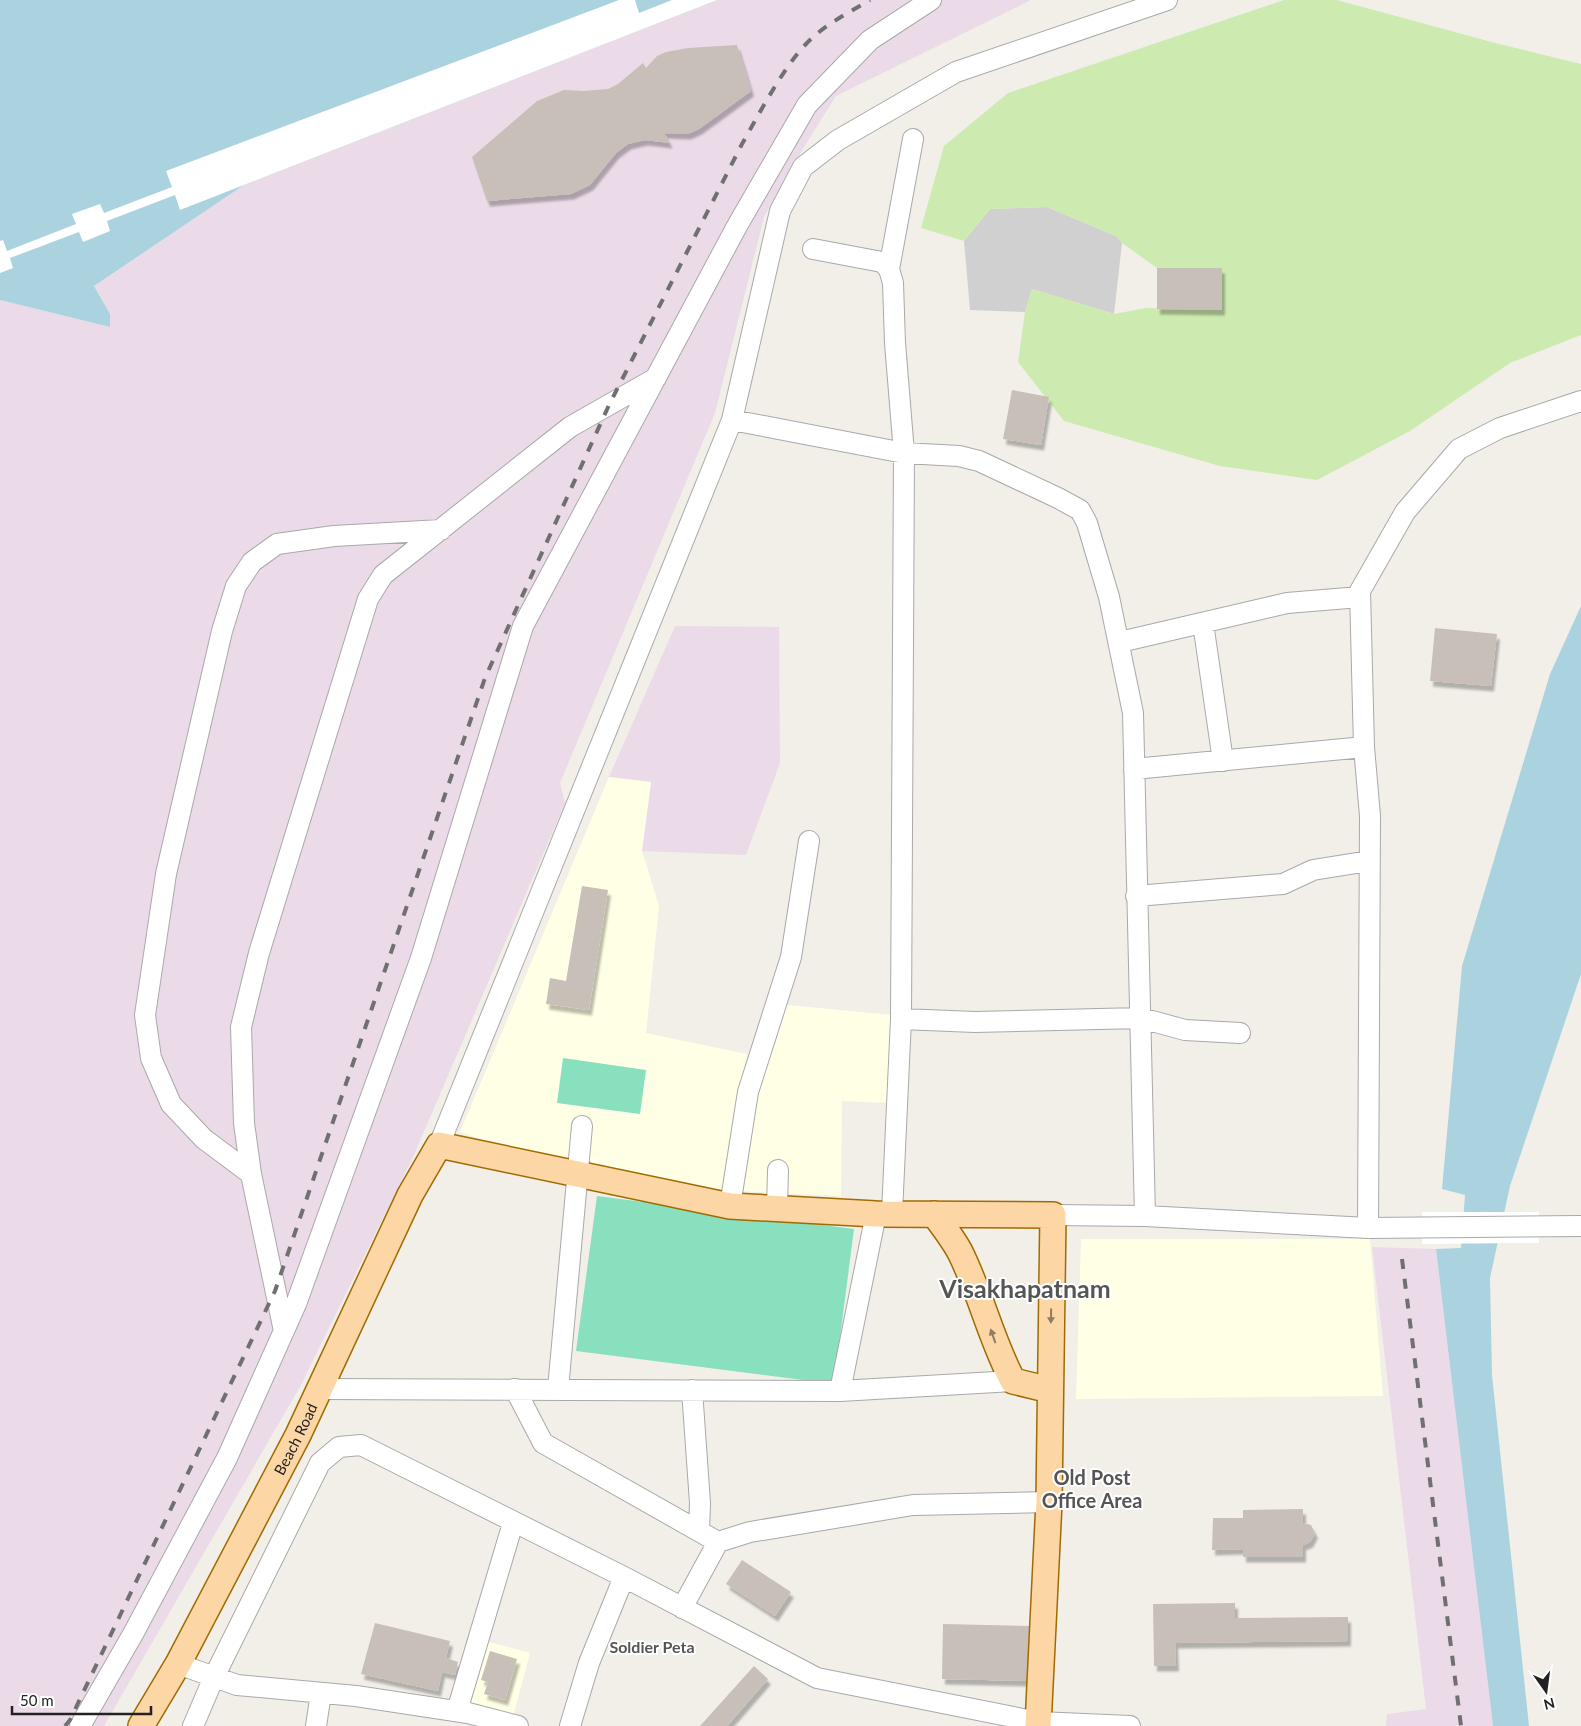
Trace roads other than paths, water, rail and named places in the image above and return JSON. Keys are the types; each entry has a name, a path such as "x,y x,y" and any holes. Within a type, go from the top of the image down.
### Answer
{"main road":[{"path":"439,1145 730,1206 884,1214 1053,1215 1049,1502 1038,1724"},
{"name":"Beach Road","path":"141,1726 178,1664 298,1435 410,1195 439,1145"},
{"path":"934,1214 960,1251 983,1306 1000,1355 1013,1381 1050,1390"}],"street":[{"path":"80,1726 133,1634 227,1458 296,1304 422,958 523,626 737,226 807,105 870,40 931,0"},
{"path":"439,1145 732,420 780,211 803,167 838,140 956,72 1167,0"},
{"path":"840,1391 884,1214 901,1019 904,453 895,343 893,283 889,269 913,139"},
{"path":"813,249 882,262 889,269"},
{"path":"284,1331 251,1174 244,1123 241,1027 259,952 368,599 383,575 570,427 657,377"},
{"path":"1368,1228 1370,816 1364,748 1360,591 1404,512 1459,449 1500,428 1581,401"},
{"path":"732,420 904,453 959,456 979,461 1080,510 1088,523 1120,642 1133,713 1145,1216"},
{"path":"251,1174 204,1139 170,1104 151,1058 145,1014 166,874 222,631 236,586 252,562 277,544 334,536 441,530"},
{"path":"1120,642 1287,603 1360,597"},
{"path":"1203,623 1223,761"},
{"path":"1134,769 1364,748"},
{"path":"730,1206 748,1092 791,957 809,841"},
{"path":"1136,896 1283,884 1312,870 1369,861"},
{"path":"901,1019 975,1022 1141,1018 1185,1030 1240,1033"},
{"path":"558,1389 582,1126"},
{"path":"777,1208 778,1170"},
{"path":"1053,1215 1145,1216 1368,1228 1422,1229 1581,1226"},
{"path":"320,1389 840,1391 1013,1381"},
{"path":"515,1389 544,1443 718,1542"},
{"path":"692,1390 700,1503 699,1531"},
{"path":"193,1726 214,1677 320,1463 339,1447 361,1445 513,1523 624,1576 817,1678 1038,1724 1130,1726"},
{"path":"682,1608 718,1542 750,1532 913,1505 1049,1502"},
{"path":"463,1717 513,1523"},
{"path":"570,1726 589,1664 624,1576"},
{"path":"178,1664 236,1685 321,1693 518,1726"},
{"path":"316,1726 321,1693"}],"water":[{"path":"0,0 717,0 244,185 94,286 110,314 110,327 0,300"},
{"path":"1581,606 1581,974 1510,1186 1490,1278 1492,1375 1529,1726 1493,1726 1436,1249 1461,1248 1465,1195 1442,1189 1462,966 1550,674"}],"railway":[{"path":"65,1726 70,1720 275,1291 485,678 609,405 742,144 780,78 797,54 813,37 836,20 870,0"},
{"path":"1402,1259 1461,1726"}],"district":[{"name":"Visakhapatnam","path":"1025,1288"},
{"name":"Old Post Office Area","path":"1092,1488"},
{"name":"Soldier Peta","path":"652,1646"}]}
